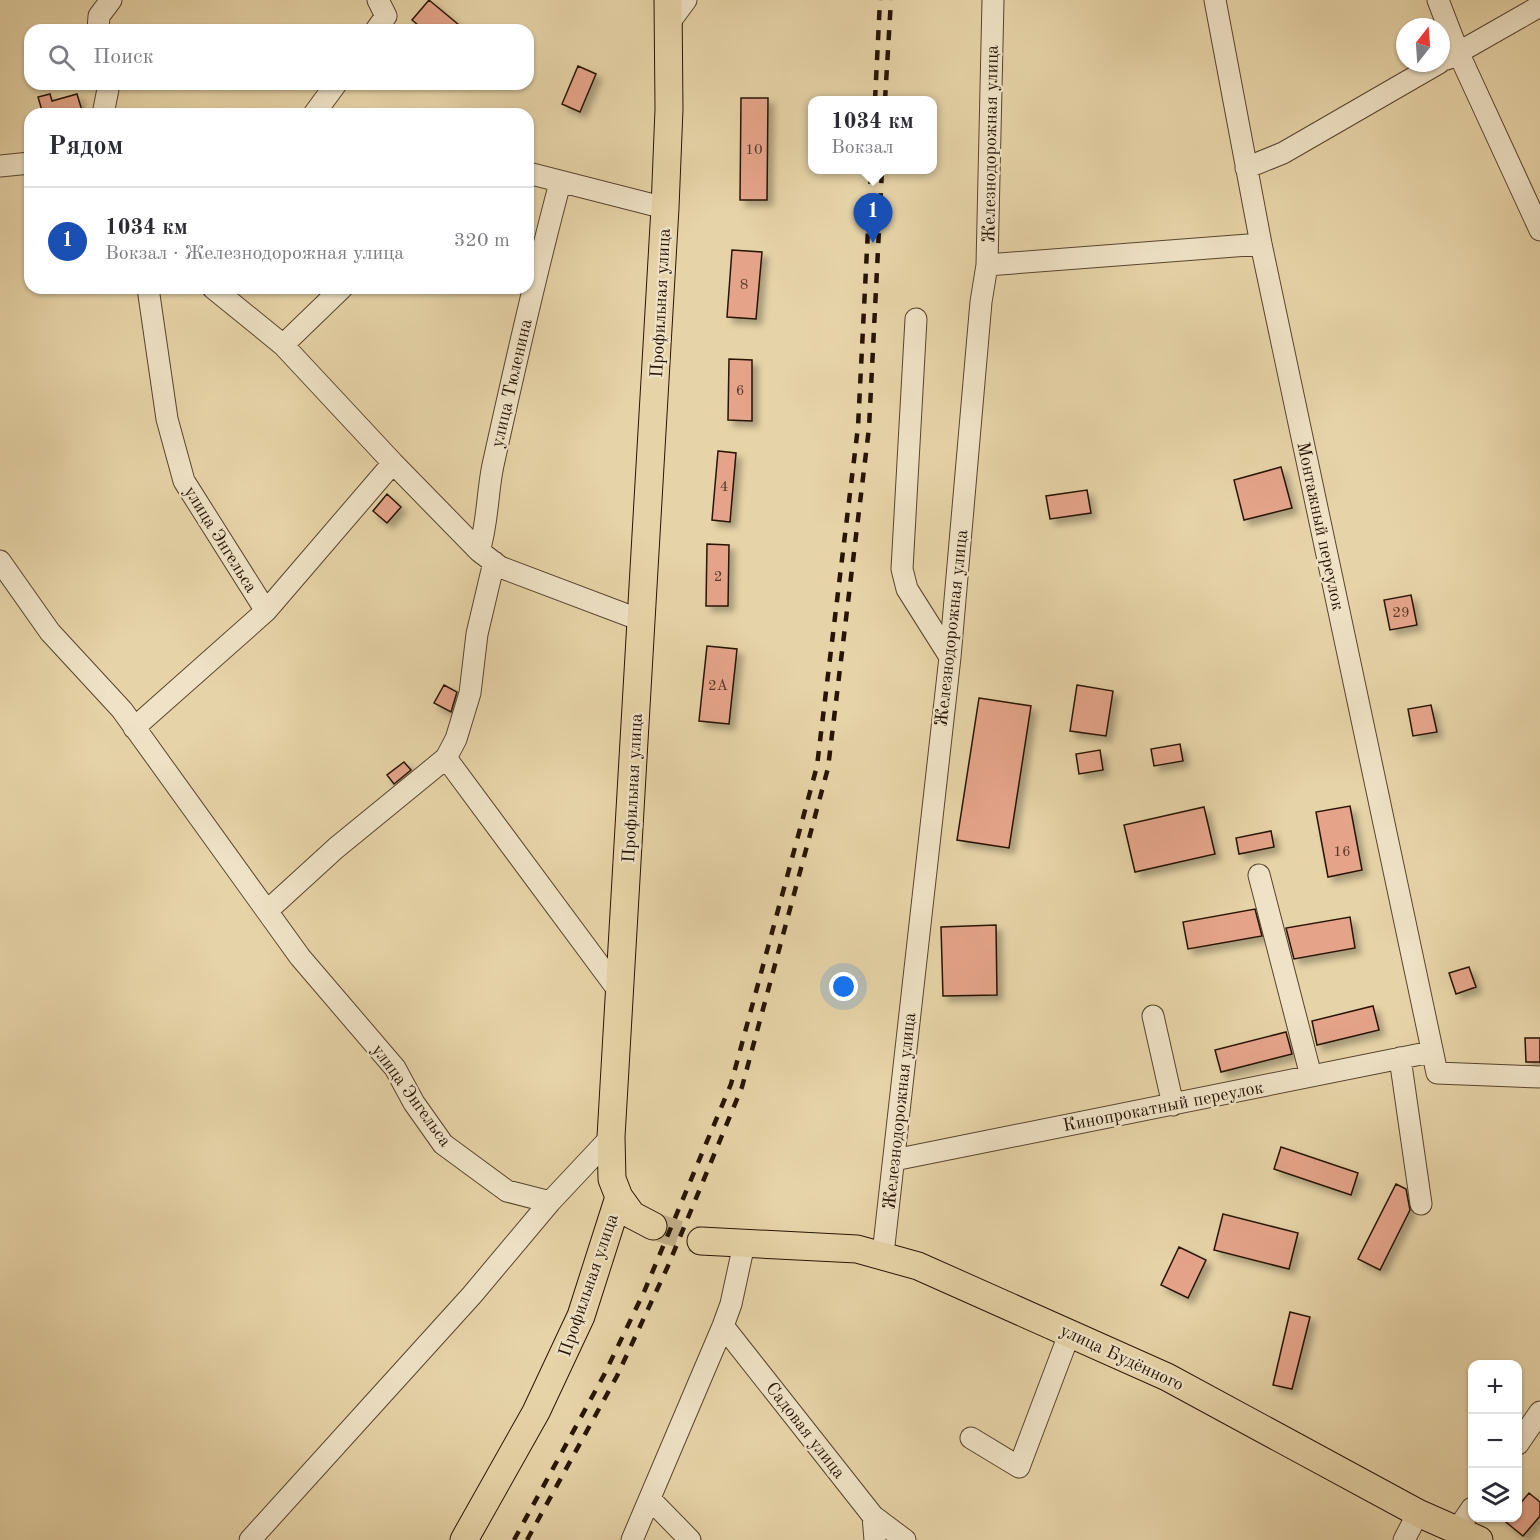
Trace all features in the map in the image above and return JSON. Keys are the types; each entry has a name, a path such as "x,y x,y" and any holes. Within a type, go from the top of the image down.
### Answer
{"main road":[{"name":"Профильная улица","path":"464,1540 536,1412 562,1360 598,1269 618,1197 612,1179 611,1137 618,990 643,621 665,208 669,11"},
{"path":"618,1197 632,1215 653,1226"},
{"name":"улица Будённого","path":"701,1241 835,1247 884,1254 918,1266 1167,1377 1418,1513 1468,1535"}],"street":[{"path":"669,11 687,0"},
{"name":"Железнодорожная улица","path":"884,1254 950,657 981,302 987,265 993,0"},
{"name":"Монтажный переулок","path":"1215,0 1245,168 1431,1052"},
{"path":"1438,0 1440,18"},
{"path":"1450,57 1540,6"},
{"path":"1450,66 1540,230"},
{"path":"1245,168 1283,153 1423,72"},
{"path":"104,108 108,90"},
{"path":"318,108 332,90"},
{"path":"0,166 24,164"},
{"path":"534,175 665,208"},
{"name":"улица Тюленина","path":"534,280 560,183"},
{"path":"987,265 1261,244"},
{"name":"улица Энгельса","path":"149,294 167,419 184,481 266,611"},
{"path":"220,294 283,345 393,463 487,556 530,580 643,621"},
{"path":"283,345 336,294"},
{"name":"улица Тюленина","path":"487,556 484,534 492,469 531,294"},
{"path":"916,319 902,569 907,589 950,657"},
{"name":"улица Энгельса","path":"134,728 266,611 393,463"},
{"path":"267,911 336,848 446,758 456,739 470,693 487,556"},
{"name":"улица Энгельса","path":"0,561 50,632 134,728 300,957 395,1068 414,1103 443,1144 507,1191 550,1202"},
{"path":"446,758 618,990"},
{"path":"1259,875 1311,1076"},
{"path":"1153,1016 1173,1104"},
{"path":"1431,1052 1437,1073 1540,1077"},
{"name":"Кинопрокатный переулок","path":"894,1160 1431,1052"},
{"path":"1400,1058 1421,1204"},
{"path":"250,1540 472,1295 550,1202 611,1137"},
{"path":"632,1540 651,1500 723,1326 731,1304 744,1244"},
{"name":"Садовая улица","path":"723,1326 873,1516 904,1540"},
{"path":"971,1438 1019,1467 1070,1332"},
{"path":"1522,1438 1540,1412"},
{"path":"651,1500 690,1540"},
{"path":"1404,1540 1418,1513"},
{"path":"873,1516 875,1540"}],"building":[{"path":"429,0 458,24 417,24 412,20"},
{"path":"578,66 596,74 580,112 562,104"},
{"path":"50,94 52,101 77,94 81,108 41,108 38,97"},
{"path":"741,98 768,98 767,200 740,200"},
{"path":"732,250 762,252 756,319 727,317"},
{"path":"729,359 752,360 752,421 728,420"},
{"path":"718,451 736,453 730,522 712,520"},
{"path":"1281,467 1292,508 1244,520 1234,480"},
{"path":"1087,490 1091,513 1050,519 1046,496"},
{"path":"387,494 401,507 387,523 373,511"},
{"path":"707,544 729,545 728,606 706,606"},
{"path":"1411,595 1417,625 1390,630 1384,600"},
{"path":"707,646 737,649 729,724 699,721"},
{"path":"444,685 457,692 451,712 434,703"},
{"path":"1077,685 1113,691 1106,736 1070,731"},
{"path":"979,698 1031,706 1009,848 957,840"},
{"path":"1431,705 1437,732 1413,736 1408,709"},
{"path":"1180,744 1183,761 1154,766 1151,749"},
{"path":"1100,750 1103,770 1079,774 1076,754"},
{"path":"404,762 411,770 394,784 387,775"},
{"path":"1350,806 1362,870 1328,877 1316,812"},
{"path":"1204,807 1215,854 1135,872 1124,825"},
{"path":"1271,831 1274,847 1239,854 1236,838"},
{"path":"1255,909 1262,936 1188,949 1183,922"},
{"path":"1350,917 1355,948 1294,959 1286,928"},
{"path":"996,925 997,995 943,996 941,927"},
{"path":"1469,967 1476,987 1456,994 1449,973"},
{"path":"1373,1006 1379,1030 1317,1045 1312,1021"},
{"path":"1286,1032 1292,1054 1221,1072 1215,1050"},
{"path":"1525,1038 1540,1038 1540,1062 1526,1062"},
{"path":"1281,1147 1358,1173 1351,1195 1274,1169"},
{"path":"1396,1184 1406,1189 1410,1210 1380,1270 1358,1259"},
{"path":"1223,1214 1298,1233 1289,1269 1214,1250"},
{"path":"1179,1247 1206,1260 1188,1298 1161,1285"},
{"path":"1290,1312 1310,1317 1292,1389 1273,1385"},
{"path":"1529,1493 1540,1502 1540,1516 1523,1536 1506,1522 1522,1522 1522,1501"}],"tunnel":[{"path":"653,1226 701,1241"}],"railway":[{"path":"875,96 880,0"},
{"path":"885,96 891,0"},
{"path":"514,1540 604,1375 644,1292 731,1084 817,766 858,427 871,174"},
{"path":"527,1540 617,1376 668,1266 742,1087 828,768 869,428 882,174"}],"place":[{"name":"1034 км","path":"873,243"}]}
